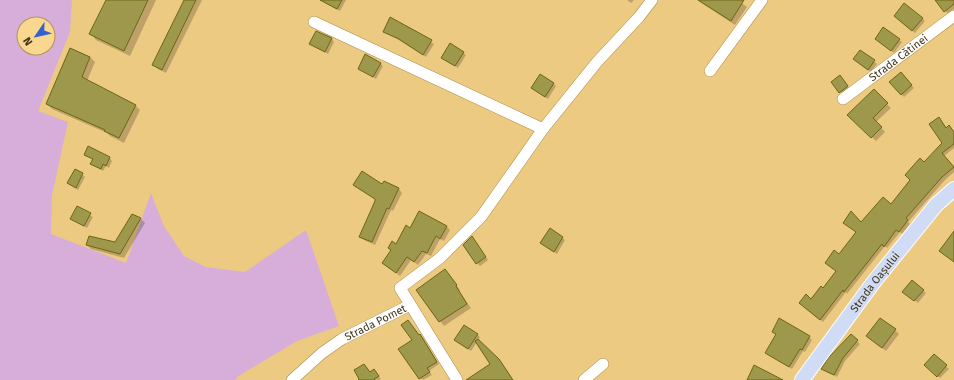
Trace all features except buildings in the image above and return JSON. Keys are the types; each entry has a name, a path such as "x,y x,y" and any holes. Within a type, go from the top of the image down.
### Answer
{"main road":[{"name":"Strada Oașului","path":"802,380 873,283 936,205 954,189"}],"street":[{"path":"410,305 400,288 440,258 481,217 544,130 597,62 639,17 652,0"},
{"path":"710,71 762,0"},
{"name":"Strada Cătinei","path":"843,99 954,16"},
{"path":"314,22 544,130"},
{"name":"Strada Pomet","path":"292,380 322,353 342,339 410,305 457,380"},
{"path":"584,380 604,364"}],"shaded area":[{"path":"0,0 72,0 70,32 38,111 68,122 52,195 51,234 126,263 151,193 164,226 184,256 206,267 245,272 306,230 339,326 297,341 237,377 236,380 0,380"}]}
